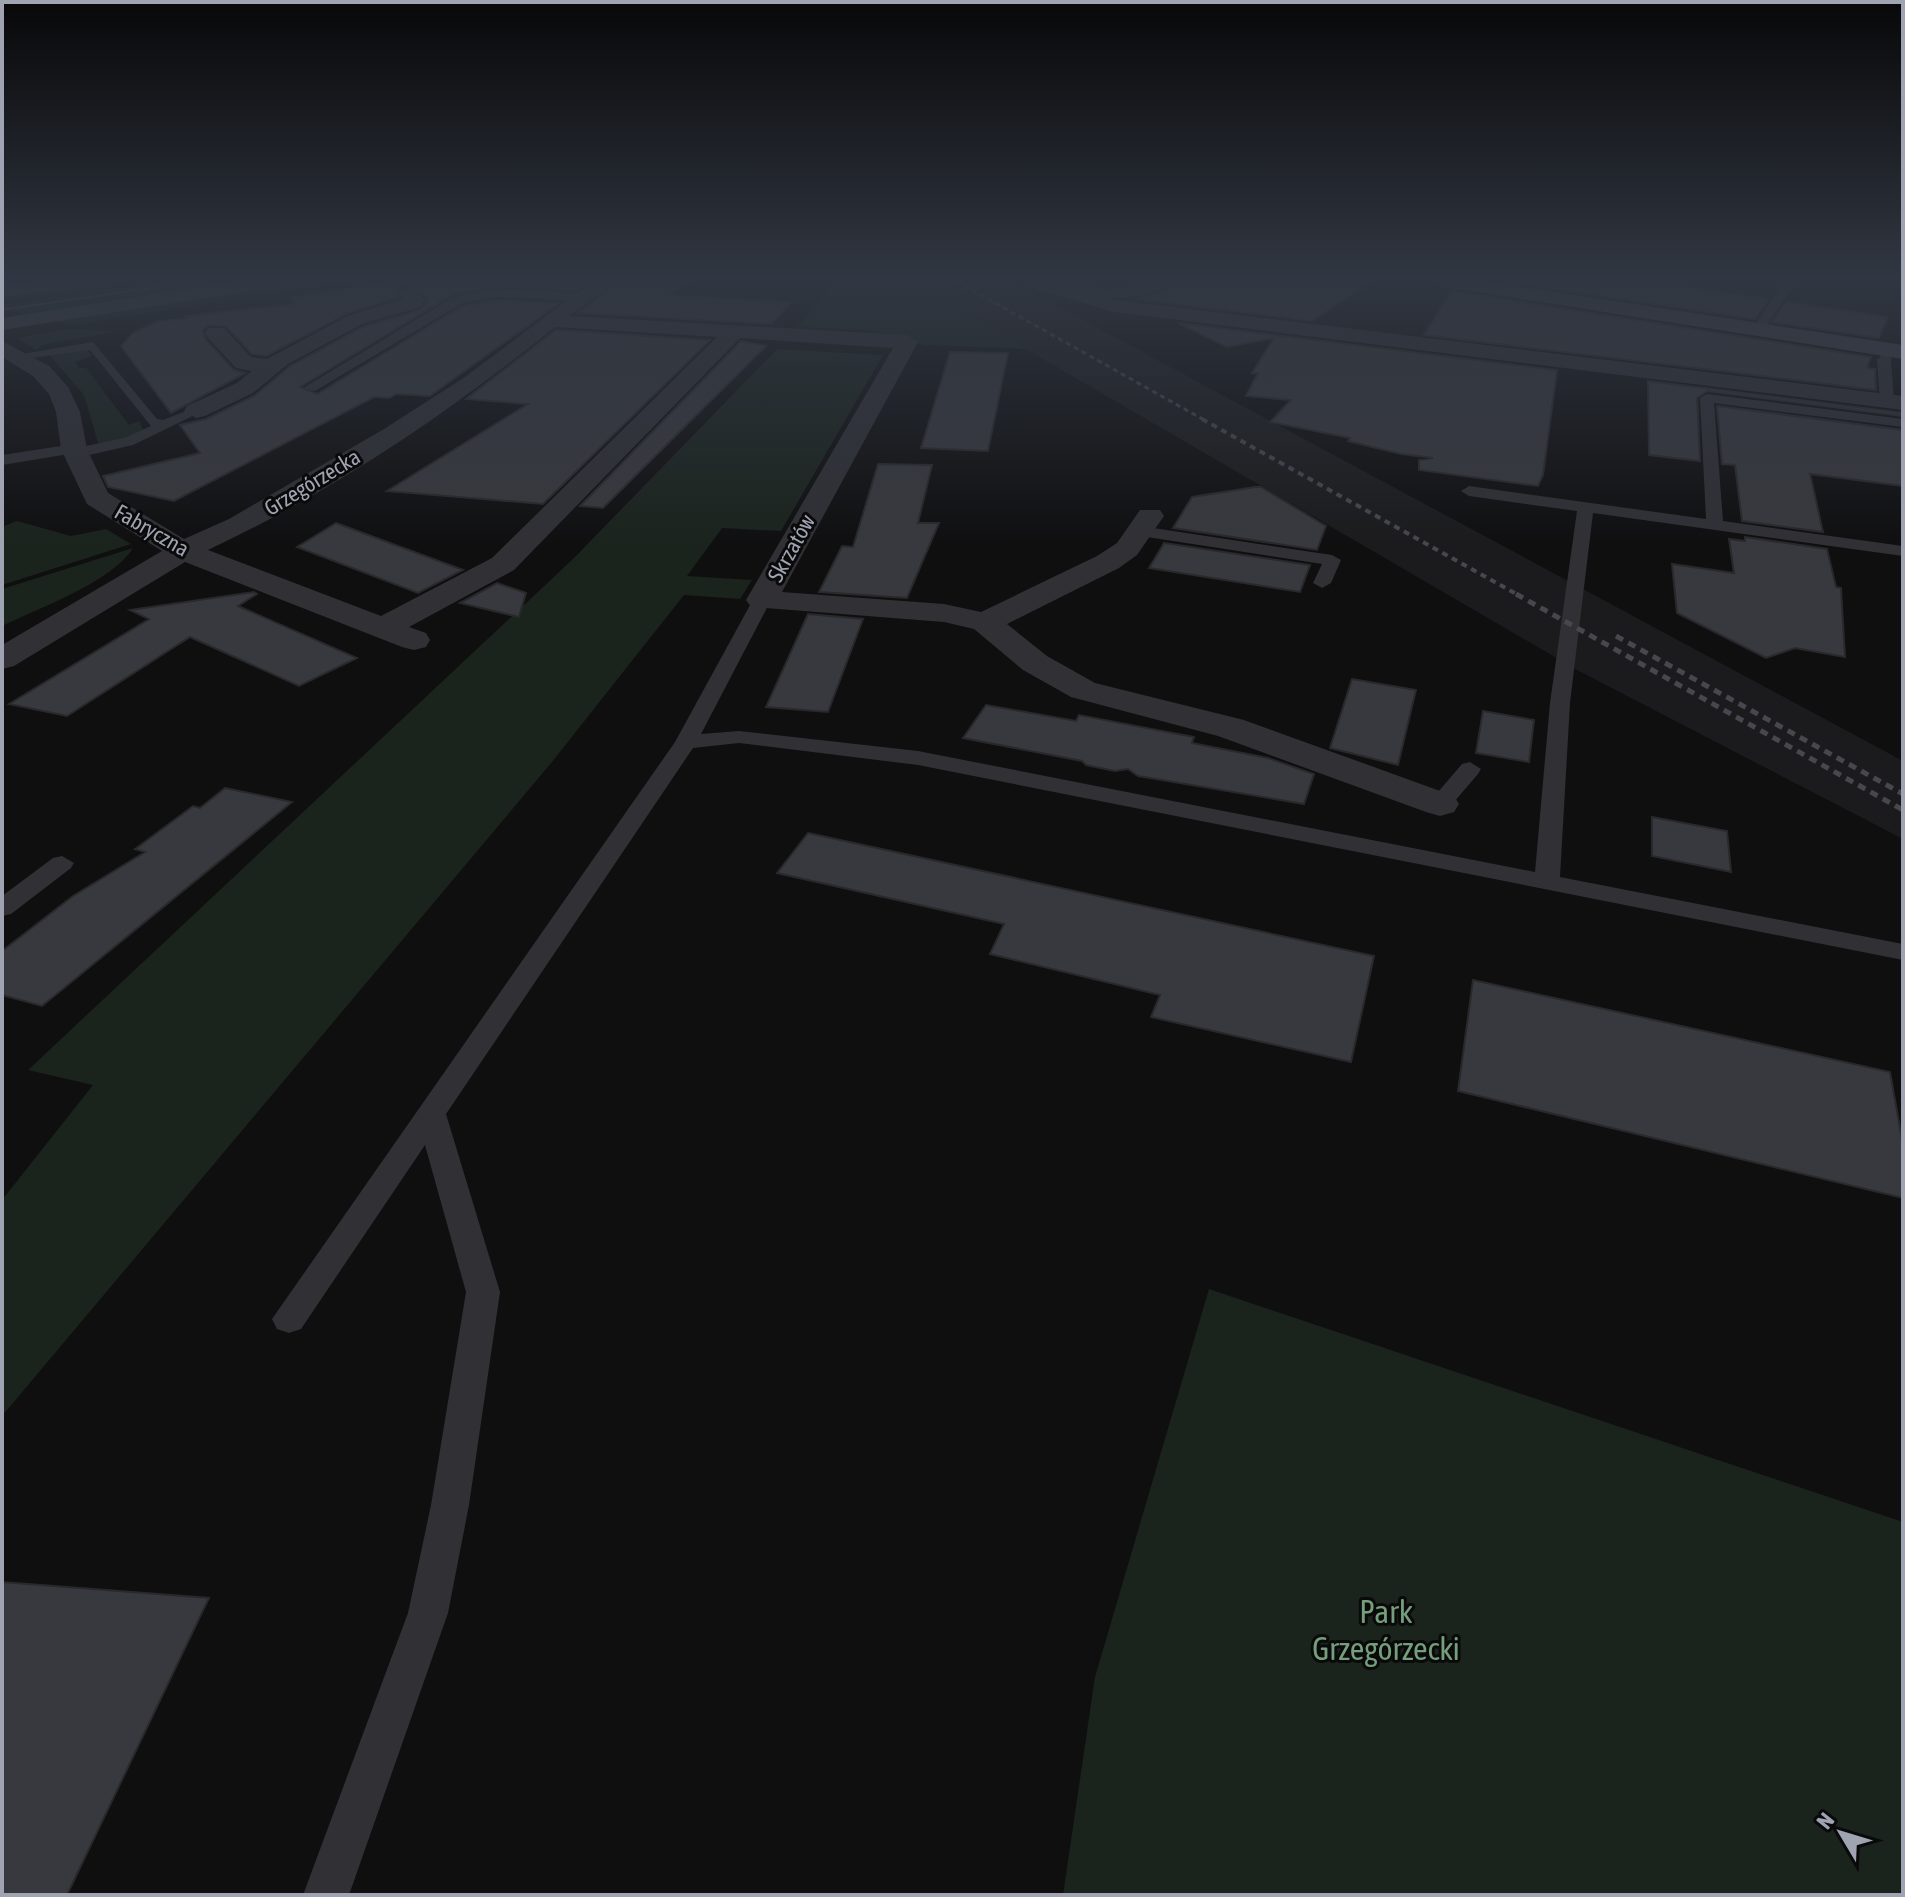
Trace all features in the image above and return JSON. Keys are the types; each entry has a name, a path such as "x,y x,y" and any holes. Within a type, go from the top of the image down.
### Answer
{"street":[{"name":"Fabryczna","path":"39,370 60,392 68,412 75,451 97,498 183,551 414,640"},
{"path":"196,411 245,388 267,370"},
{"name":"Grzegórzecka","path":"2,659 183,551 239,525 393,434 489,370"},
{"path":"382,628 503,564 697,370"},
{"name":"Skrzatów","path":"892,370 762,600 944,613 985,622 1035,663 1083,690 1231,728 1440,804"},
{"path":"1631,370 1895,402"},
{"path":"985,622 1108,562 1127,549 1145,524"}],"lane":[{"path":"111,370 152,422 164,425"},
{"path":"310,388 341,370"},
{"path":"1886,370 1895,402"},
{"path":"1715,525 1707,398 1903,423"},
{"path":"2,460 128,442 196,411"},
{"path":"1469,491 1903,551"},
{"path":"1547,881 1560,703 1586,507"},
{"path":"1145,524 1332,560 1322,583"},
{"path":"289,1319 686,742 762,600"},
{"path":"686,742 739,737 918,758 1903,952"},
{"path":"1440,804 1470,769"},
{"path":"2,908 62,863"},
{"path":"326,1895 428,1613 450,1505 483,1292 431,1112"}],"shaded area":[{"path":"1061,370 1175,370 1903,761 1903,839 1579,671"}],"green space":[{"path":"62,370 87,370 129,425 139,421 143,430 120,441 99,446 84,395"},
{"path":"757,370 875,370 781,531 722,528 687,576 752,580 740,599 684,595 552,762 2,1416 2,1200 93,1085 28,1070 574,558"},
{"path":"17,521 71,536 106,529 131,544 2,585 2,527"},
{"path":"133,548 109,572 92,583 2,626 2,589"},
{"name":"Park Grzegórzecki","path":"1209,1289 1903,1522 1903,1895 1063,1895 1095,1677"}],"building":[{"path":"139,370 234,370 245,373 171,413"},
{"path":"286,370 329,370 300,387 317,394 358,370 467,370 430,396 396,394 389,398 374,397 174,501 108,487 103,476 200,453 180,425 206,419 254,396"},
{"path":"504,370 680,370 543,504 387,491 528,404 466,399"},
{"path":"713,370 742,370 603,508 580,506"},
{"path":"945,370 1005,370 988,451 921,448"},
{"path":"1254,370 1557,370 1543,475 1538,486 1419,470 1419,460 1433,458 1401,454 1348,441 1350,438 1270,422 1291,400 1246,396 1258,373 1252,373"},
{"path":"1708,370 1875,370 1876,390"},
{"path":"1648,381 1903,413 1903,416 1707,391 1697,398 1700,461 1649,455"},
{"path":"1717,406 1903,430 1903,486 1810,474 1823,532 1742,521 1735,465 1722,464"},
{"path":"878,464 932,465 918,523 939,523 907,598 819,592 842,546 853,547"},
{"path":"1261,487 1326,526 1317,550 1173,528 1192,497"},
{"path":"336,523 463,570 418,593 297,547"},
{"path":"1745,537 1827,549 1836,587 1841,588 1845,657 1795,648 1766,658 1677,613 1672,564 1734,573 1729,539 1745,541"},
{"path":"1164,543 1310,565 1300,592 1149,568"},
{"path":"497,583 526,593 519,617 460,603"},
{"path":"257,594 238,606 357,658 299,686 190,637 67,716 9,704 149,619 130,610"},
{"path":"808,614 863,619 828,712 766,707"},
{"path":"1352,679 1416,690 1398,765 1330,748"},
{"path":"986,705 1076,721 1079,715 1194,737 1192,743 1268,758 1314,774 1304,804 1138,776 1128,769 1115,771 1086,765 1082,761 963,738"},
{"path":"1483,711 1534,720 1529,762 1476,753"},
{"path":"225,788 292,802 42,1006 2,995 2,951 73,896 145,852 135,849 193,806 200,808"},
{"path":"1652,817 1727,831 1731,872 1652,856"},
{"path":"808,833 1374,956 1351,1062 1151,1017 1160,995 990,954 1004,924 777,873"},
{"path":"1473,980 1890,1072 1903,1145 1903,1198 1458,1091"},
{"path":"2,1582 209,1598 67,1895 2,1895"}],"railway":[{"path":"1114,370 1206,421"},
{"path":"1202,419 1520,596"},
{"path":"1516,594 1903,810"},
{"path":"1616,636 1903,794"}]}
